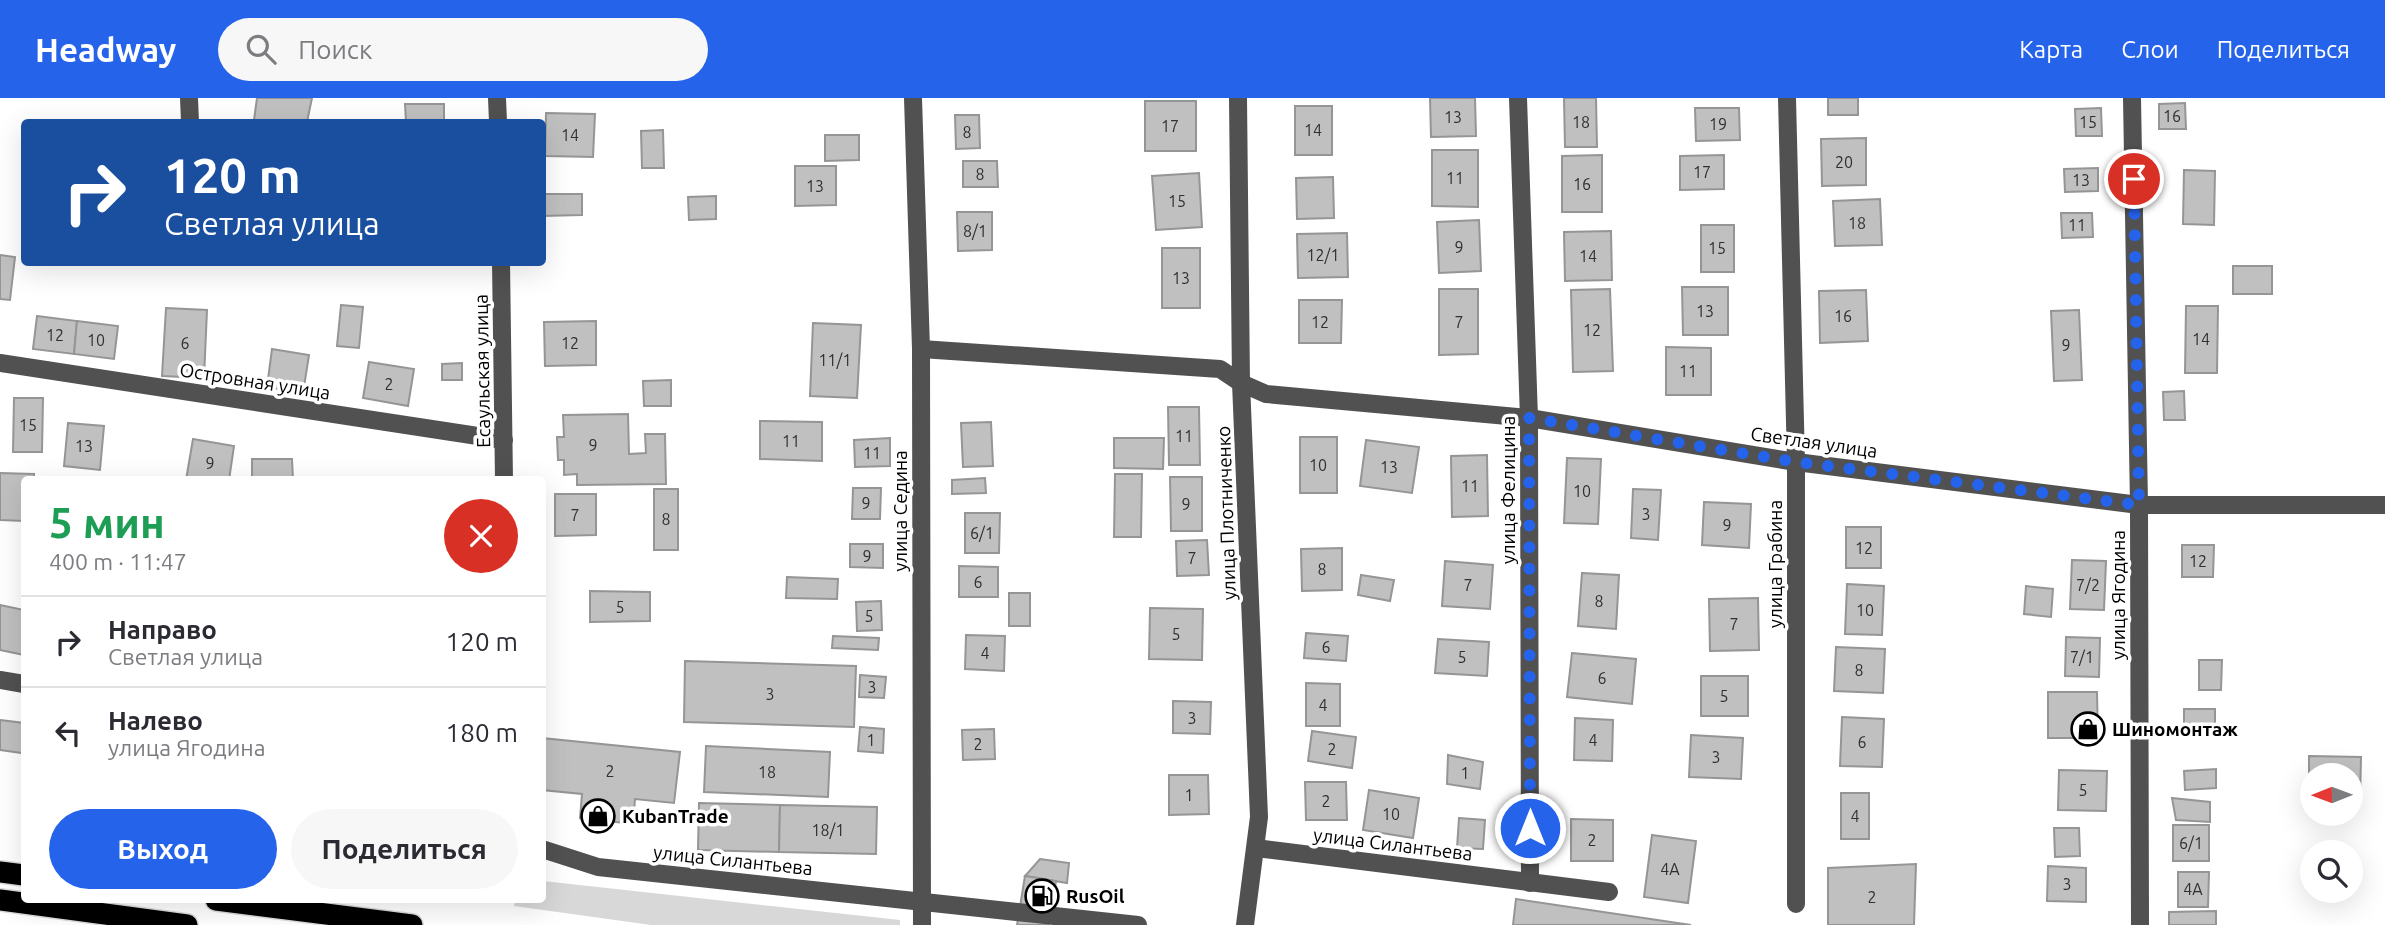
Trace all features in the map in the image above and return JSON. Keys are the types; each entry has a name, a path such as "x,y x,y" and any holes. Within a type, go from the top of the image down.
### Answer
{"highway":[{"path":"0,872 21,875"},
{"path":"0,900 21,903"},
{"path":"22,903 187,925"},
{"path":"239,903 411,925"}],"street":[{"path":"189,98 190,119"},
{"path":"497,98 498,119"},
{"name":"улица Седина","path":"913,98 921,349 922,925"},
{"name":"улица Плотниченко","path":"1238,98 1241,383 1259,817 1245,925"},
{"name":"улица Фелицина","path":"1518,98 1529,418 1530,883"},
{"name":"улица Грабина","path":"1787,98 1796,462 1796,904"},
{"name":"улица Ягодина","path":"2133,98 2139,505 2140,925"},
{"name":"Есаульская улица","path":"501,266 504,476"},
{"name":"Светлая улица","path":"921,349 1220,369 1241,383 1266,394 1529,418 1796,462 2139,505 2385,505"},
{"name":"Островная улица","path":"0,363 504,440"},
{"path":"0,680 21,684"},
{"name":"улица Силантьева","path":"1256,848 1609,892"},
{"name":"улица Силантьева","path":"546,850 598,867 1139,925"}],"shaded area":[{"path":"546,881 900,920 900,925 651,925 514,906 514,903 546,903"}],"building":[{"path":"257,98 312,98 308,119 254,119"},
{"path":"1430,98 1475,98 1476,136 1431,137"},
{"path":"1564,98 1596,98 1597,147 1565,147"},
{"path":"1828,98 1858,98 1858,115 1828,115"},
{"path":"1145,101 1196,101 1196,151 1145,151"},
{"path":"2185,103 2186,129 2159,129 2159,104"},
{"path":"405,104 444,104 444,119 406,119"},
{"path":"1295,106 1332,106 1332,155 1295,155"},
{"path":"1695,108 1739,108 1740,140 1696,141"},
{"path":"2101,108 2102,136 2076,136 2075,109"},
{"path":"546,113 595,114 593,157 546,156"},
{"path":"955,115 979,115 980,148 956,149"},
{"path":"663,130 664,168 642,168 641,131"},
{"path":"825,135 859,135 859,160 825,161"},
{"path":"1866,138 1866,185 1822,186 1821,139"},
{"path":"1432,150 1478,150 1478,207 1432,206"},
{"path":"1602,155 1602,212 1562,212 1562,156"},
{"path":"1724,155 1724,189 1680,190 1680,156"},
{"path":"963,161 997,161 998,187 963,187"},
{"path":"795,166 836,166 836,205 795,206"},
{"path":"2098,168 2098,191 2065,192 2064,169"},
{"path":"2184,170 2215,171 2214,225 2183,224"},
{"path":"1199,173 1202,227 1156,230 1152,176"},
{"path":"1333,177 1334,218 1297,219 1296,178"},
{"path":"546,194 582,194 582,215 546,216"},
{"path":"716,196 716,219 689,220 688,197"},
{"path":"1880,199 1882,245 1835,246 1833,201"},
{"path":"957,212 992,212 992,250 958,251"},
{"path":"2061,213 2092,213 2093,237 2062,238"},
{"path":"1479,220 1481,271 1439,273 1437,222"},
{"path":"1701,225 1734,225 1734,272 1701,272"},
{"path":"1611,231 1612,280 1565,281 1564,232"},
{"path":"1347,233 1348,277 1298,278 1297,234"},
{"path":"1162,248 1200,248 1200,308 1162,308"},
{"path":"0,255 15,257 10,300 0,299"},
{"path":"2233,266 2272,266 2272,294 2233,294"},
{"path":"1682,287 1728,287 1728,335 1683,335"},
{"path":"1439,289 1478,289 1478,354 1439,355"},
{"path":"1610,289 1613,371 1573,372 1571,290"},
{"path":"1866,290 1868,341 1820,343 1819,291"},
{"path":"1299,300 1342,300 1341,343 1299,343"},
{"path":"341,305 363,307 359,348 337,346"},
{"path":"2186,306 2218,306 2217,373 2185,373"},
{"path":"166,308 207,310 204,378 162,376"},
{"path":"2079,310 2082,380 2054,381 2051,311"},
{"path":"37,316 77,321 74,354 33,349"},
{"path":"77,321 118,326 114,359 74,354"},
{"path":"596,321 596,365 545,366 544,322"},
{"path":"813,323 861,325 857,398 810,396"},
{"path":"1666,347 1711,348 1711,395 1666,395"},
{"path":"272,349 309,355 303,393 267,387"},
{"path":"369,362 414,369 408,406 363,398"},
{"path":"462,363 462,380 442,380 442,364"},
{"path":"671,380 671,406 644,406 643,381"},
{"path":"2184,391 2185,420 2164,420 2163,392"},
{"path":"14,398 43,398 42,452 13,452"},
{"path":"1168,407 1199,407 1200,465 1169,465"},
{"path":"628,414 629,454 646,453 645,434 665,434 666,484 577,485 577,474 564,475 564,460 558,460 557,437 564,437 563,415"},
{"path":"760,421 822,422 822,461 760,459"},
{"path":"991,422 993,466 963,467 961,423"},
{"path":"68,423 104,426 100,470 64,466"},
{"path":"1300,437 1337,437 1337,493 1300,493"},
{"path":"890,438 890,466 855,467 854,440"},
{"path":"1114,438 1164,438 1163,469 1114,468"},
{"path":"193,439 234,446 230,476 187,476"},
{"path":"1366,440 1419,447 1412,493 1360,486"},
{"path":"1487,455 1488,516 1452,517 1451,456"},
{"path":"1567,458 1601,459 1598,524 1564,523"},
{"path":"252,459 292,459 293,476 252,476"},
{"path":"0,473 34,474 21,476 21,521 0,520"},
{"path":"1115,474 1142,474 1141,537 1114,537"},
{"path":"1170,477 1202,477 1202,531 1171,531"},
{"path":"985,478 986,493 952,494 952,480"},
{"path":"853,488 881,488 880,519 852,519"},
{"path":"654,489 678,489 678,550 654,550"},
{"path":"1633,489 1661,490 1658,540 1631,538"},
{"path":"555,494 596,494 596,535 555,536"},
{"path":"1704,502 1751,504 1749,548 1702,545"},
{"path":"965,513 1000,513 999,553 965,553"},
{"path":"1846,527 1881,527 1881,568 1846,568"},
{"path":"1207,540 1209,575 1177,576 1176,541"},
{"path":"850,544 883,544 883,568 850,567"},
{"path":"2182,545 2214,545 2213,577 2182,577"},
{"path":"1342,548 1342,590 1302,591 1301,549"},
{"path":"2072,560 2106,561 2104,610 2070,609"},
{"path":"1445,561 1493,565 1490,609 1442,606"},
{"path":"959,566 998,567 998,597 959,597"},
{"path":"1582,573 1619,575 1616,629 1578,626"},
{"path":"1361,575 1394,580 1390,601 1358,595"},
{"path":"787,577 838,579 837,599 786,598"},
{"path":"1847,584 1884,586 1882,635 1845,634"},
{"path":"2026,586 2053,589 2051,617 2024,614"},
{"path":"590,591 650,592 650,621 590,622"},
{"path":"1009,593 1030,593 1030,626 1009,626"},
{"path":"1758,598 1759,650 1710,651 1709,599"},
{"path":"881,601 882,630 857,631 856,602"},
{"path":"0,605 21,609 21,654 0,650"},
{"path":"1150,608 1203,609 1202,660 1149,659"},
{"path":"1306,633 1348,636 1346,661 1304,658"},
{"path":"966,635 1005,636 1004,671 965,669"},
{"path":"833,636 879,638 878,650 832,648"},
{"path":"2066,637 2100,638 2099,677 2065,676"},
{"path":"1438,639 1489,642 1487,676 1435,673"},
{"path":"1836,647 1885,649 1883,693 1834,691"},
{"path":"1572,653 1636,659 1632,704 1567,697"},
{"path":"2199,660 2222,660 2221,690 2199,690"},
{"path":"685,661 856,666 854,727 684,722"},
{"path":"860,675 886,677 884,698 859,697"},
{"path":"1701,676 1748,676 1748,716 1701,716"},
{"path":"1306,683 1340,684 1340,726 1306,726"},
{"path":"2048,692 2097,692 2098,738 2048,738"},
{"path":"1173,701 1211,702 1210,734 1173,733"},
{"path":"2184,709 2215,709 2215,729 2184,729"},
{"path":"1842,717 1884,719 1882,767 1840,766"},
{"path":"1575,718 1613,720 1612,761 1574,760"},
{"path":"0,720 21,723 21,753 0,750"},
{"path":"860,727 884,729 883,753 858,751"},
{"path":"994,729 995,759 963,760 962,730"},
{"path":"1312,731 1356,737 1352,768 1308,761"},
{"path":"1691,735 1743,738 1741,779 1689,777"},
{"path":"546,738 680,752 674,803 635,799 633,824 580,818 582,794 546,790"},
{"path":"706,746 830,752 828,797 704,792"},
{"path":"1448,755 1483,762 1480,789 1447,784"},
{"path":"2309,756 2361,757 2361,763 2309,763"},
{"path":"2216,769 2216,788 2185,790 2184,771"},
{"path":"2059,770 2107,771 2106,811 2058,810"},
{"path":"1169,775 1208,775 1209,814 1169,815"},
{"path":"1305,782 1346,782 1347,820 1306,820"},
{"path":"1369,790 1419,798 1413,838 1363,830"},
{"path":"1841,793 1869,793 1869,839 1841,839"},
{"path":"2172,798 2210,802 2210,822 2176,820"},
{"path":"699,803 780,805 779,852 698,850"},
{"path":"780,805 877,807 876,854 779,852"},
{"path":"1459,818 1485,820 1483,849 1457,848"},
{"path":"1571,819 1613,820 1613,861 1571,861"},
{"path":"2173,825 2209,825 2209,861 2173,861"},
{"path":"2054,828 2079,828 2080,856 2055,857"},
{"path":"1652,835 1696,841 1688,903 1644,897"},
{"path":"1040,859 1069,863 1067,883 1025,876"},
{"path":"1916,864 1914,925 1828,925 1828,868"},
{"path":"2048,866 2086,868 2086,902 2047,901"},
{"path":"2178,872 2209,872 2208,907 2178,907"},
{"path":"1025,876 1056,881 1049,925 1017,925"},
{"path":"1516,899 1691,925 1513,925"},
{"path":"2216,911 2216,925 2169,925 2169,912"}],"place":[{"name":"Шиномонтаж","path":"2088,729"},
{"name":"KubanTrade","path":"598,816"},
{"name":"RusOil","path":"1042,896"}],"route":[{"path":"1530,828 1529,418 1796,462 2139,505 2134,179"}]}
